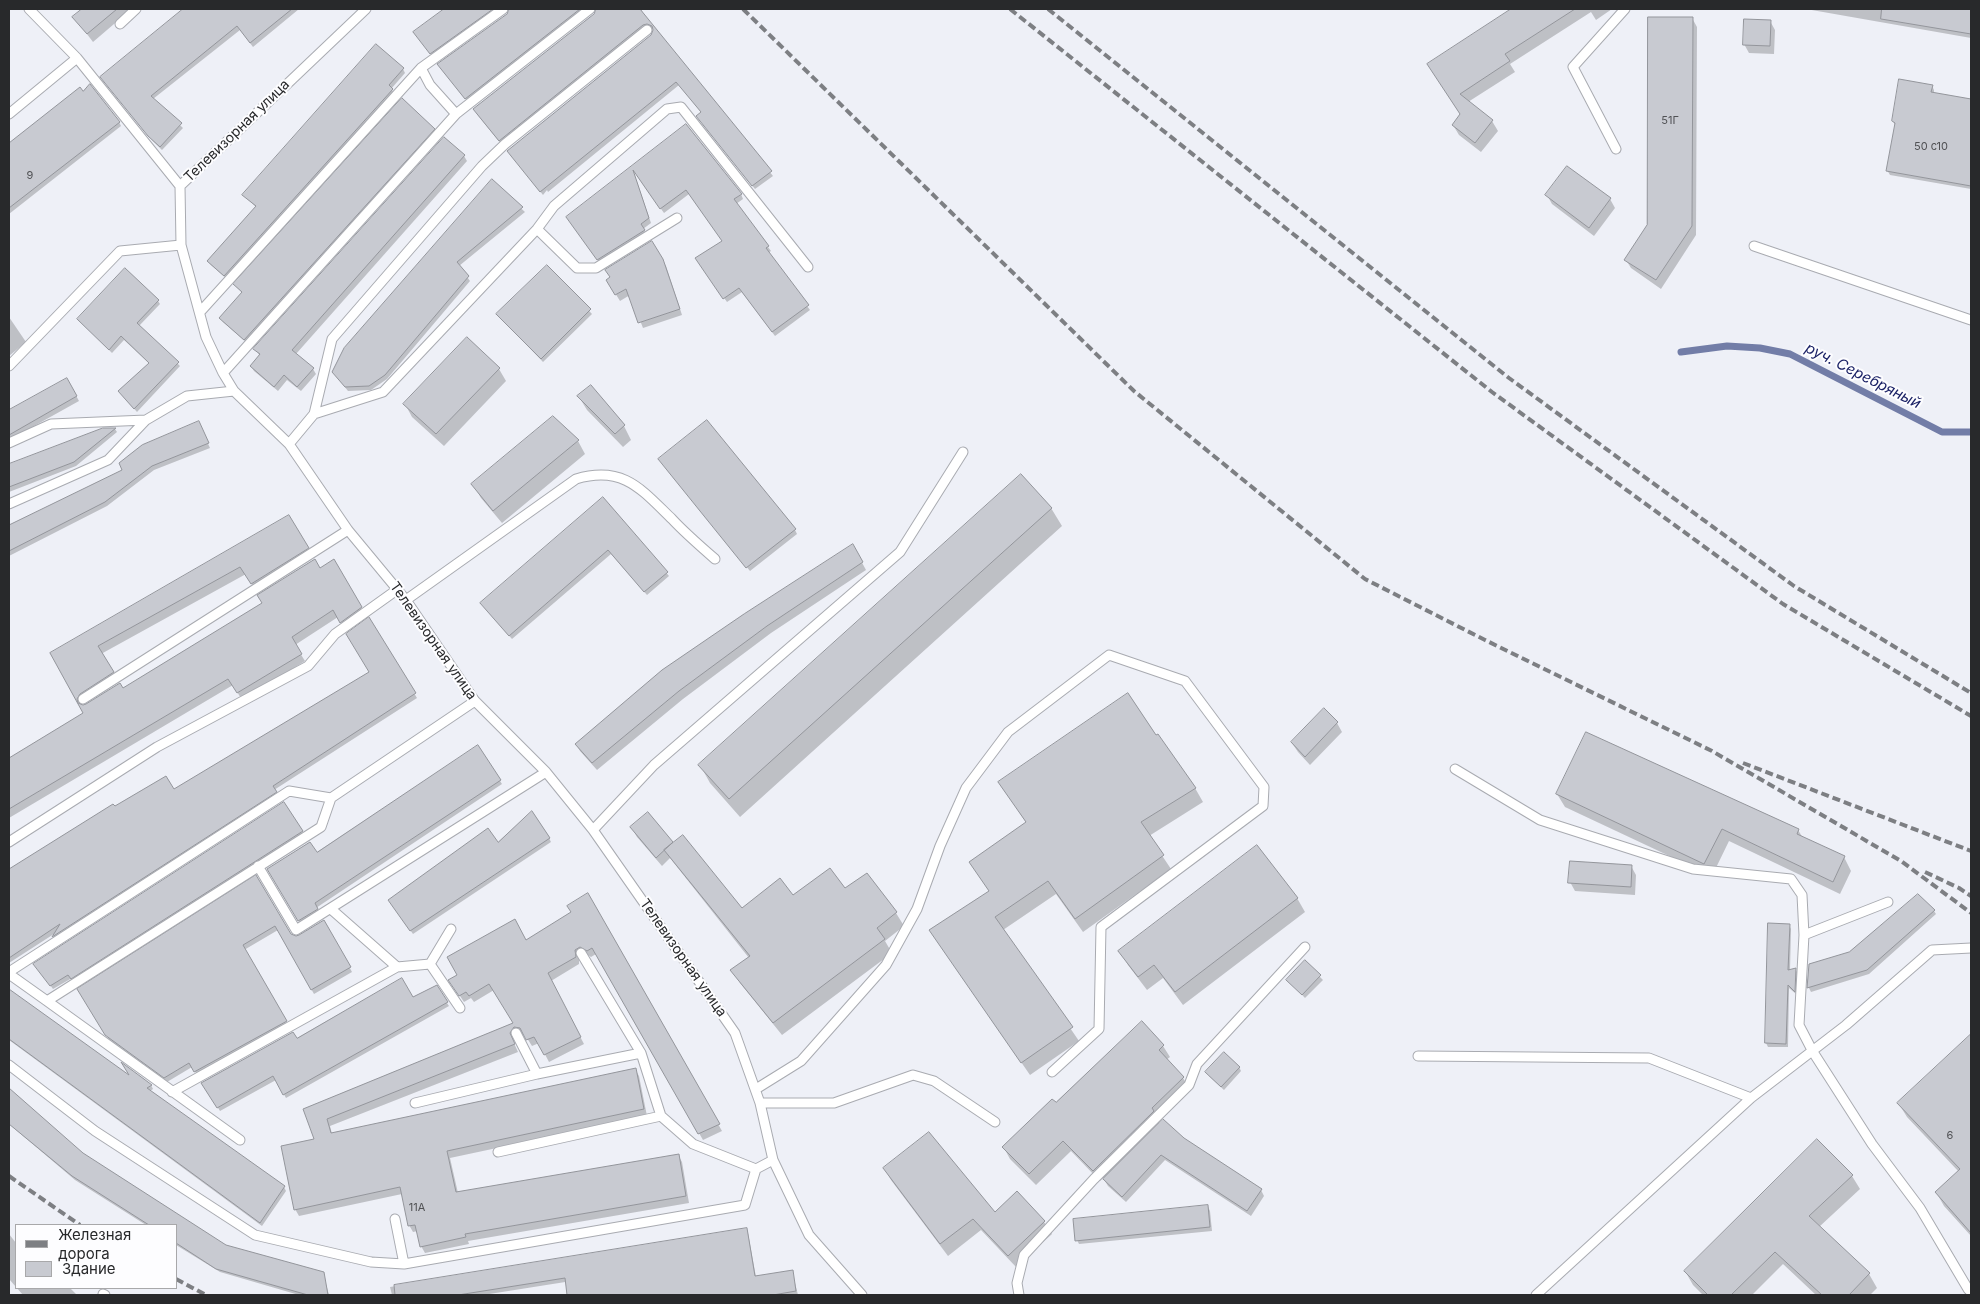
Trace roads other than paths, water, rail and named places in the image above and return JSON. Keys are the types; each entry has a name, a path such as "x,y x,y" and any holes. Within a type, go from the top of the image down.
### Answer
{"lane":[{"path":"30,9 77,58 180,186"},
{"path":"120,24 136,9"},
{"name":"Телевизорная улица","path":"366,9 180,186 181,245 206,337 234,391 288,444 348,530 406,600 475,701 546,772 593,830 735,1033 760,1102 773,1160 809,1235 862,1295"},
{"path":"200,312 420,68 503,9"},
{"path":"224,373 456,114 590,9"},
{"path":"1616,149 1573,67 1624,9"},
{"path":"288,444 314,414 332,339 482,166 505,144 647,30"},
{"path":"9,114 77,58"},
{"path":"420,68 430,84 456,114"},
{"path":"314,414 383,392 537,229 554,206 667,108 681,107 808,266"},
{"path":"537,229 577,268 596,268 677,218"},
{"path":"9,366 120,251 181,245"},
{"path":"1754,246 1971,320"},
{"path":"9,504 108,460 146,420 187,396 234,391"},
{"path":"9,443 51,424 146,420"},
{"path":"593,830 654,765 900,552 963,452"},
{"path":"406,600 576,479 593,474 610,475 626,480 642,490 715,559"},
{"path":"83,699 348,530"},
{"path":"9,842 157,748 308,666 335,634 398,590"},
{"path":"756,1089 801,1061 886,965 917,909 940,846 966,788 1008,732 1109,655 1184,681 1264,786 1263,806 1101,927 1099,1029 1052,1072"},
{"path":"47,1001 321,827 331,798 475,701"},
{"path":"1455,769 1540,820 1693,869 1791,879 1802,896 1804,935 1799,1025 1813,1052 1872,1144 1920,1208 1971,1292"},
{"path":"258,866 296,930 546,772"},
{"path":"240,1140 9,973 289,791 331,798"},
{"path":"1804,935 1888,902"},
{"path":"331,909 397,967"},
{"path":"430,964 451,930"},
{"path":"1019,1295 1017,1282 1024,1255 1094,1179 1189,1085 1197,1064 1305,947"},
{"path":"1536,1295 1751,1098 1813,1052 1932,950 1971,948"},
{"path":"581,953 641,1053 661,1116 693,1144 756,1169"},
{"path":"172,1092 397,967 430,964"},
{"path":"430,964 460,1008"},
{"path":"516,1033 537,1074"},
{"path":"415,1103 537,1074 641,1053"},
{"path":"1418,1056 1649,1058 1751,1098"},
{"path":"9,1065 95,1131 255,1235 371,1262 404,1264 745,1205 756,1169 773,1160"},
{"path":"760,1102 834,1103 914,1076 934,1081 995,1122"},
{"path":"498,1152 661,1116"},
{"path":"394,1219 404,1264"}],"waterway":[{"name":"руч. Серебряный","path":"1681,352 1727,346 1760,348 1790,354 1942,432 1971,432"}],"railway":[{"path":"743,9 1134,391 1365,579 1712,751 1901,861 1971,913"},
{"path":"1010,9 1492,392 1783,604 1971,716"},
{"path":"1048,9 1509,378 1794,586 1971,693"},
{"path":"1743,763 1971,851"},
{"path":"1925,872 1959,888 1971,896"},
{"path":"9,1176 79,1224"},
{"path":"178,1280 206,1295"}]}
